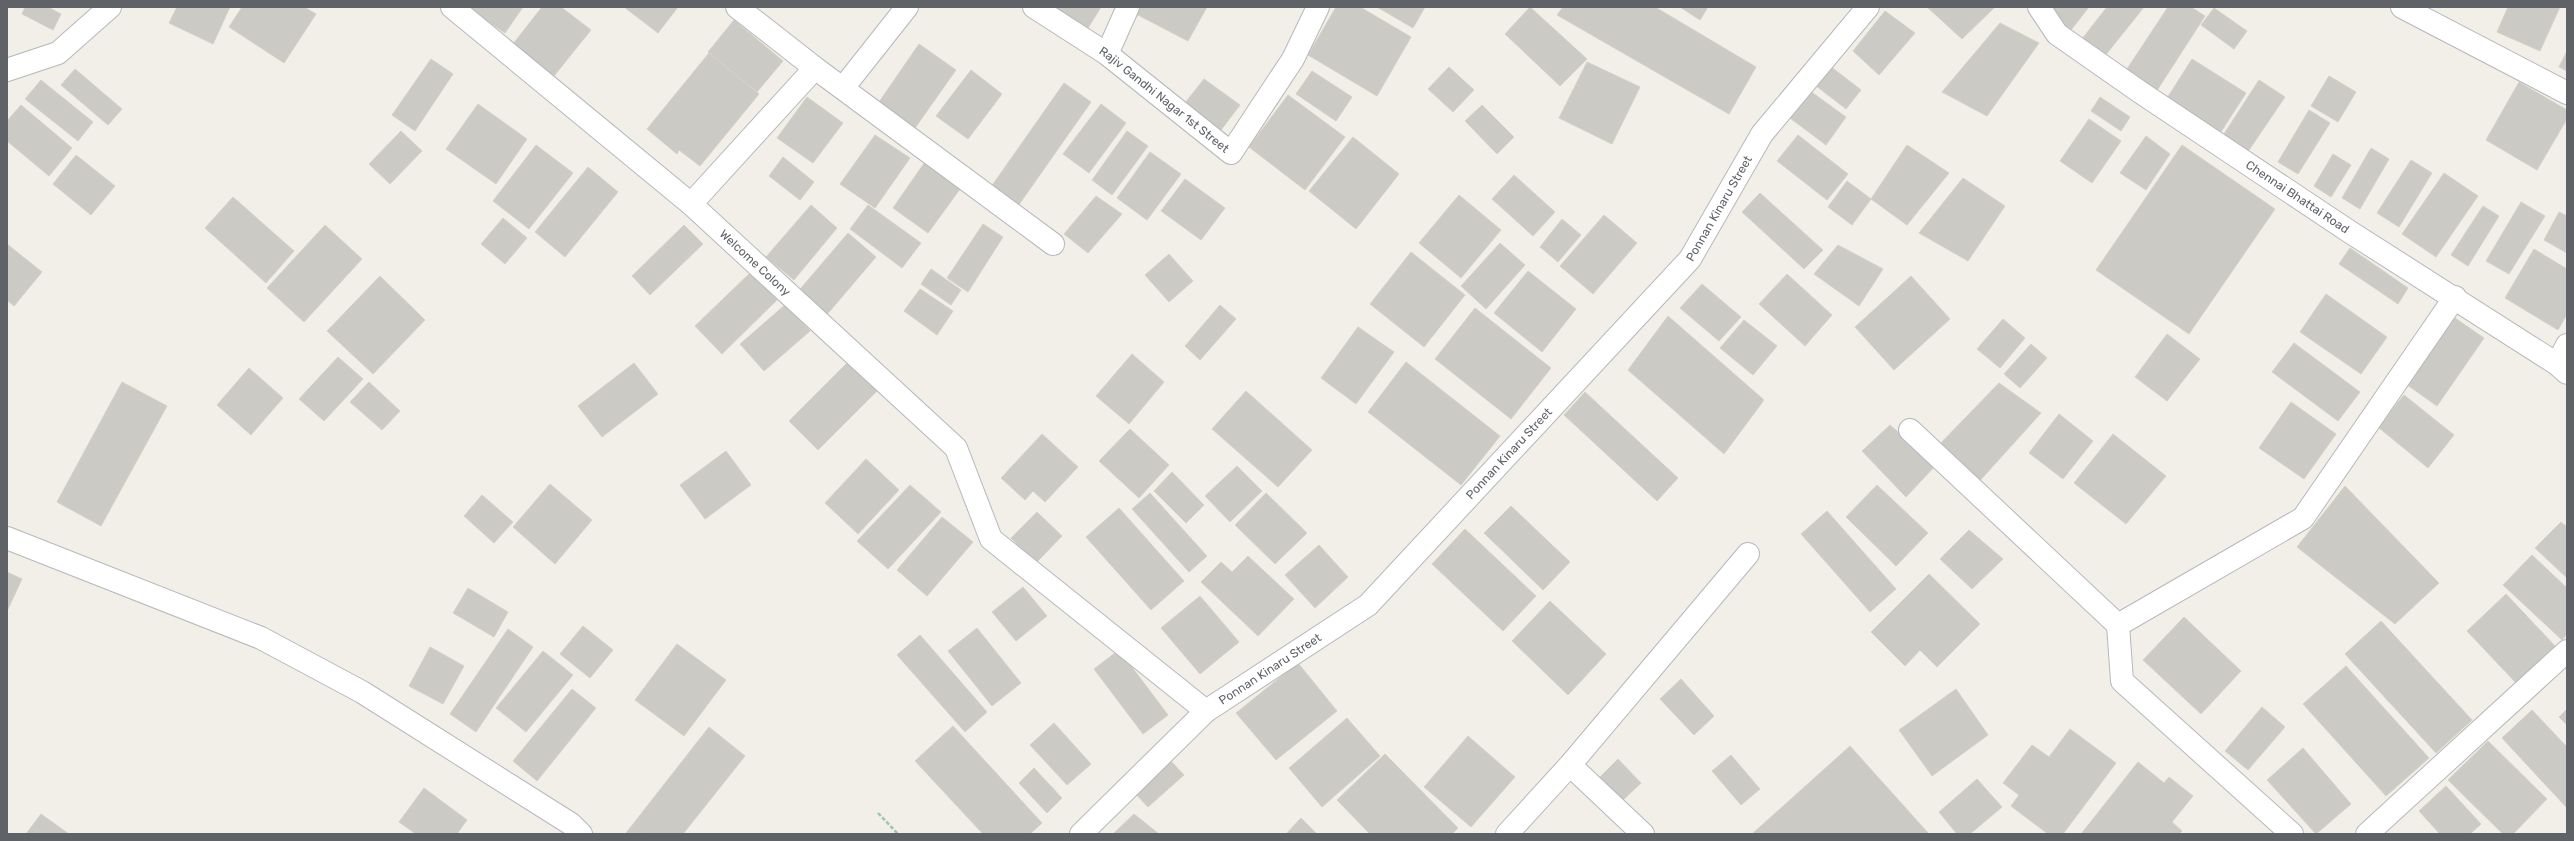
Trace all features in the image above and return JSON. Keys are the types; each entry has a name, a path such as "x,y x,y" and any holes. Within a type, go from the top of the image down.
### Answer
{"street":[{"path":"7,70 58,53 110,7"},
{"name":"Welcome Colony","path":"452,7 691,204 956,448 991,539 1206,711"},
{"path":"737,7 815,68 1053,244"},
{"path":"843,88 907,7"},
{"name":"Rajiv Gandhi Nagar 1st Street","path":"1034,7 1107,54 1232,153 1293,59 1318,7"},
{"path":"1107,54 1128,7"},
{"name":"Ponnan Kinaru Street","path":"1081,834 1206,711 1368,605 1690,259 1762,134 1868,7"},
{"name":"Chennai Bhattai Road","path":"2039,7 2057,34 2140,92 2350,232 2455,297 2564,361"},
{"path":"2402,7 2567,93"},
{"path":"691,204 815,68"},
{"path":"2118,625 2303,518 2455,297"},
{"path":"1910,430 2118,625 2122,681 2292,834"},
{"path":"7,538 261,638 362,692 571,824 581,834"},
{"path":"1507,834 1570,765 1748,554"},
{"path":"2367,834 2567,651"},
{"path":"1570,765 1643,834"}],"path":[{"path":"878,813 898,834"}],"building":[{"path":"25,7 48,7 61,14 53,30 22,14"},
{"path":"177,7 230,7 213,44 169,23"},
{"path":"242,7 304,7 316,14 284,63 229,27"},
{"path":"467,7 523,7 505,33"},
{"path":"542,7 561,7 591,30 554,76 513,44"},
{"path":"624,7 678,7 658,33"},
{"path":"1054,7 1101,7 1088,28"},
{"path":"1140,7 1207,7 1188,41 1136,14"},
{"path":"1336,7 1360,7 1411,37 1377,96 1308,55"},
{"path":"1377,7 1425,7 1413,28"},
{"path":"1530,7 1587,59 1560,86 1505,34"},
{"path":"1563,7 1655,7 1756,67 1729,114 1557,15"},
{"path":"1680,7 1708,7 1700,20"},
{"path":"1927,7 1995,7 1962,39"},
{"path":"2049,7 2089,7 2071,30 2046,10"},
{"path":"2107,7 2144,7 2104,57 2082,39"},
{"path":"2168,7 2191,7 2205,16 2156,92 2125,72"},
{"path":"2508,7 2560,7 2540,51 2497,32"},
{"path":"2214,8 2247,31 2234,49 2201,25"},
{"path":"1885,11 1915,33 1879,75 1853,51"},
{"path":"734,20 783,61 757,92 708,52"},
{"path":"2000,23 2039,43 1987,116 1942,92"},
{"path":"919,44 956,70 915,128 879,102"},
{"path":"2567,51 2567,71 2559,67"},
{"path":"709,53 759,94 700,166 679,150 677,154 647,129"},
{"path":"431,59 453,74 415,131 392,115"},
{"path":"2192,59 2246,93 2217,138 2164,103"},
{"path":"1587,62 1640,87 1612,144 1559,118"},
{"path":"1830,66 1861,90 1846,109 1815,85"},
{"path":"1449,67 1474,90 1453,112 1428,89"},
{"path":"75,69 122,109 108,125 61,85"},
{"path":"971,70 1002,94 968,139 936,116"},
{"path":"1312,71 1352,97 1336,121 1296,94"},
{"path":"2329,76 2356,92 2338,122 2311,106"},
{"path":"1204,79 1240,105 1221,130 1185,103"},
{"path":"41,80 93,122 78,141 25,99"},
{"path":"2259,80 2285,97 2247,153 2222,137"},
{"path":"2519,82 2567,110 2567,119 2537,170 2486,140"},
{"path":"1064,83 1091,102 1018,206 991,187"},
{"path":"1810,91 1846,117 1826,145 1790,118"},
{"path":"1288,95 1345,137 1305,190 1249,147"},
{"path":"807,97 843,123 813,163 777,138"},
{"path":"2100,97 2130,117 2121,131 2091,111"},
{"path":"478,104 527,139 496,184 446,149"},
{"path":"1101,104 1126,123 1089,173 1063,154"},
{"path":"21,105 72,148 49,176 7,141 7,121"},
{"path":"1482,105 1514,137 1497,154 1465,121"},
{"path":"2309,110 2330,123 2298,174 2278,162"},
{"path":"2089,119 2121,141 2092,183 2060,161"},
{"path":"401,131 422,151 390,184 369,164"},
{"path":"1127,131 1148,146 1112,195 1092,180"},
{"path":"875,135 910,158 875,208 840,184"},
{"path":"1798,135 1848,174 1827,200 1777,161"},
{"path":"2146,136 2170,154 2146,190 2120,173"},
{"path":"1353,137 1399,174 1356,229 1309,191"},
{"path":"536,145 573,173 529,229 493,201"},
{"path":"1907,145 1949,173 1907,225 1871,199"},
{"path":"2182,145 2275,209 2189,334 2096,270"},
{"path":"2371,148 2389,159 2360,209 2342,198"},
{"path":"1150,152 1181,174 1147,220 1117,198"},
{"path":"2333,154 2351,165 2331,197 2314,186"},
{"path":"76,155 115,186 91,215 53,184"},
{"path":"783,157 814,182 800,200 769,176"},
{"path":"927,159 963,185 928,233 893,208"},
{"path":"2411,160 2432,173 2399,227 2377,213"},
{"path":"588,167 618,192 565,257 535,232"},
{"path":"2444,173 2478,196 2436,257 2402,234"},
{"path":"1514,175 1555,212 1533,236 1492,199"},
{"path":"1963,178 2005,206 1968,261 1919,233"},
{"path":"1185,179 1225,208 1201,240 1161,211"},
{"path":"1847,181 1871,199 1852,225 1828,207"},
{"path":"1760,193 1823,250 1804,269 1742,212"},
{"path":"1459,195 1501,230 1461,278 1419,243"},
{"path":"1096,196 1122,214 1088,253 1064,234"},
{"path":"233,197 294,251 266,283 205,228"},
{"path":"2521,202 2545,216 2509,274 2486,261"},
{"path":"811,205 837,228 794,280 766,257"},
{"path":"868,205 921,243 902,268 850,229"},
{"path":"2483,206 2499,216 2468,266 2451,255"},
{"path":"2559,212 2567,216 2567,253 2544,240"},
{"path":"1604,215 1637,243 1593,294 1560,266"},
{"path":"503,218 527,238 505,264 481,244"},
{"path":"1562,219 1581,235 1558,262 1540,247"},
{"path":"983,224 1003,237 968,292 947,278"},
{"path":"325,225 362,259 304,322 267,288"},
{"path":"684,225 703,244 650,295 632,276"},
{"path":"848,233 876,257 824,318 796,294"},
{"path":"1500,243 1525,265 1486,309 1461,286"},
{"path":"7,244 42,272 14,306 7,300"},
{"path":"1838,245 1883,269 1859,306 1814,274"},
{"path":"2350,248 2408,288 2398,304 2339,264"},
{"path":"2534,249 2567,269 2567,314 2558,330 2505,298"},
{"path":"1411,252 1465,295 1424,347 1370,304"},
{"path":"1169,254 1193,281 1169,302 1145,275"},
{"path":"931,269 961,290 951,305 921,284"},
{"path":"1528,271 1576,309 1542,352 1494,313"},
{"path":"750,273 777,300 722,354 695,326"},
{"path":"1787,274 1832,315 1805,346 1759,304"},
{"path":"380,276 425,320 373,374 327,331"},
{"path":"1911,276 1950,319 1894,370 1855,327"},
{"path":"1702,284 1741,317 1719,341 1680,308"},
{"path":"920,289 953,311 937,335 904,311"},
{"path":"2326,294 2387,337 2361,374 2300,332"},
{"path":"786,304 810,331 764,371 740,344"},
{"path":"1220,305 1236,319 1200,360 1185,346"},
{"path":"1475,308 1551,368 1511,419 1435,359"},
{"path":"1668,316 1764,400 1724,454 1628,370"},
{"path":"2452,316 2484,338 2437,406 2406,384"},
{"path":"2003,319 2025,338 2000,368 1977,349"},
{"path":"1744,320 1777,346 1753,375 1720,348"},
{"path":"1358,327 1394,352 1356,404 1321,378"},
{"path":"2167,334 2200,359 2167,401 2135,377"},
{"path":"2294,343 2360,392 2338,421 2272,372"},
{"path":"2031,344 2047,358 2020,388 2004,374"},
{"path":"1132,354 1164,382 1129,424 1096,396"},
{"path":"338,357 363,379 324,421 299,399"},
{"path":"851,359 880,388 818,450 789,421"},
{"path":"1406,362 1500,436 1461,485 1368,412"},
{"path":"634,363 658,394 602,437 578,406"},
{"path":"249,368 283,398 251,435 217,405"},
{"path":"122,382 167,406 101,526 57,502"},
{"path":"369,382 400,411 382,430 350,402"},
{"path":"1999,383 2041,413 1976,485 1936,448"},
{"path":"1246,391 1312,450 1278,487 1212,429"},
{"path":"1585,392 1678,478 1657,501 1564,415"},
{"path":"2404,395 2454,435 2428,468 2378,427"},
{"path":"2291,402 2336,434 2304,479 2259,448"},
{"path":"2059,414 2093,441 2063,479 2029,453"},
{"path":"1890,425 1936,465 1906,497 1862,451"},
{"path":"1130,429 1169,465 1139,498 1099,461"},
{"path":"1042,434 1078,467 1045,502 1033,491 1025,500 1001,478"},
{"path":"2113,434 2166,476 2126,524 2074,483"},
{"path":"726,451 751,485 705,519 680,485"},
{"path":"866,459 899,490 858,534 825,503"},
{"path":"1237,466 1262,491 1230,522 1205,496"},
{"path":"1172,472 1204,505 1186,523 1154,491"},
{"path":"550,484 592,520 555,564 513,527"},
{"path":"910,485 941,512 888,569 857,541"},
{"path":"1877,485 1928,533 1896,566 1846,517"},
{"path":"2345,486 2439,583 2395,624 2297,547"},
{"path":"1150,493 1207,556 1189,572 1132,509"},
{"path":"1266,493 1307,533 1275,564 1235,525"},
{"path":"482,495 513,522 494,543 464,516"},
{"path":"1511,506 1570,562 1543,590 1484,533"},
{"path":"1119,508 1184,581 1151,610 1086,537"},
{"path":"1827,511 1896,589 1870,612 1801,534"},
{"path":"1037,512 1062,536 1036,563 1011,538"},
{"path":"942,517 973,542 927,596 897,570"},
{"path":"2561,522 2567,527 2567,578 2535,548"},
{"path":"1465,529 1536,596 1503,631 1432,564"},
{"path":"1969,530 2003,559 1972,589 1940,559"},
{"path":"1319,545 1348,577 1315,608 1285,575"},
{"path":"2532,555 2567,588 2567,634 2562,640 2503,585"},
{"path":"1248,556 1294,599 1258,636 1201,582 1221,562 1232,572"},
{"path":"7,572 22,579 7,611"},
{"path":"1929,574 1980,624 1937,667 1920,650 1905,666 1871,632"},
{"path":"1023,587 1047,616 1016,641 992,612"},
{"path":"468,588 508,612 494,637 453,613"},
{"path":"2506,594 2556,647 2517,684 2467,631"},
{"path":"1200,596 1239,642 1200,674 1161,628"},
{"path":"1550,601 1606,654 1568,695 1512,641"},
{"path":"2184,617 2241,671 2201,714 2143,660"},
{"path":"2381,621 2472,720 2436,753 2345,654"},
{"path":"583,626 613,650 590,678 560,654"},
{"path":"977,628 1021,683 992,706 948,651"},
{"path":"508,629 533,647 476,732 450,714"},
{"path":"920,635 987,712 965,732 897,655"},
{"path":"677,644 726,680 684,736 635,700"},
{"path":"430,647 464,666 443,704 409,686"},
{"path":"1119,650 1168,715 1143,734 1094,669"},
{"path":"543,651 573,675 526,732 496,708"},
{"path":"1298,663 1337,711 1276,760 1236,713"},
{"path":"2346,666 2429,758 2386,796 2303,704"},
{"path":"1681,679 1714,716 1694,735 1660,699"},
{"path":"572,689 596,708 537,781 513,761"},
{"path":"1956,689 1988,735 1932,776 1899,730"},
{"path":"2262,707 2285,727 2248,770 2225,751"},
{"path":"2567,709 2567,725 2559,717"},
{"path":"2532,710 2567,747 2567,808 2502,738"},
{"path":"1347,718 1380,756 1322,807 1289,768"},
{"path":"1054,723 1091,764 1067,785 1030,745"},
{"path":"953,726 1042,823 1030,834 983,834 915,761"},
{"path":"709,727 745,756 683,834 626,833"},
{"path":"2070,729 2116,763 2063,834 2048,834 2011,806 2019,795 2003,783 2032,745 2049,757"},
{"path":"1468,736 1515,777 1471,827 1424,787"},
{"path":"2488,741 2547,799 2513,834 2503,834 2448,780"},
{"path":"1850,746 1929,834 1752,834"},
{"path":"2303,748 2351,804 2316,834 2267,780"},
{"path":"1385,754 1458,828 1452,834 1370,834 1337,800"},
{"path":"1731,755 1760,789 1741,805 1712,771"},
{"path":"1169,759 1184,775 1148,807 1133,791"},
{"path":"1618,759 1641,783 1623,800 1600,777"},
{"path":"2138,762 2164,783 2169,777 2193,796 2172,822 2182,831 2179,834 2081,834"},
{"path":"1034,768 1062,798 1047,813 1019,783"},
{"path":"1977,779 2002,807 1970,834 1957,834 1939,812"},
{"path":"2446,786 2481,824 2470,834 2440,834 2419,811"},
{"path":"424,788 467,820 457,834 416,834 399,822"},
{"path":"41,814 69,834 26,834"},
{"path":"1134,814 1159,834 1113,834"},
{"path":"1301,818 1317,834 1286,834"}]}
